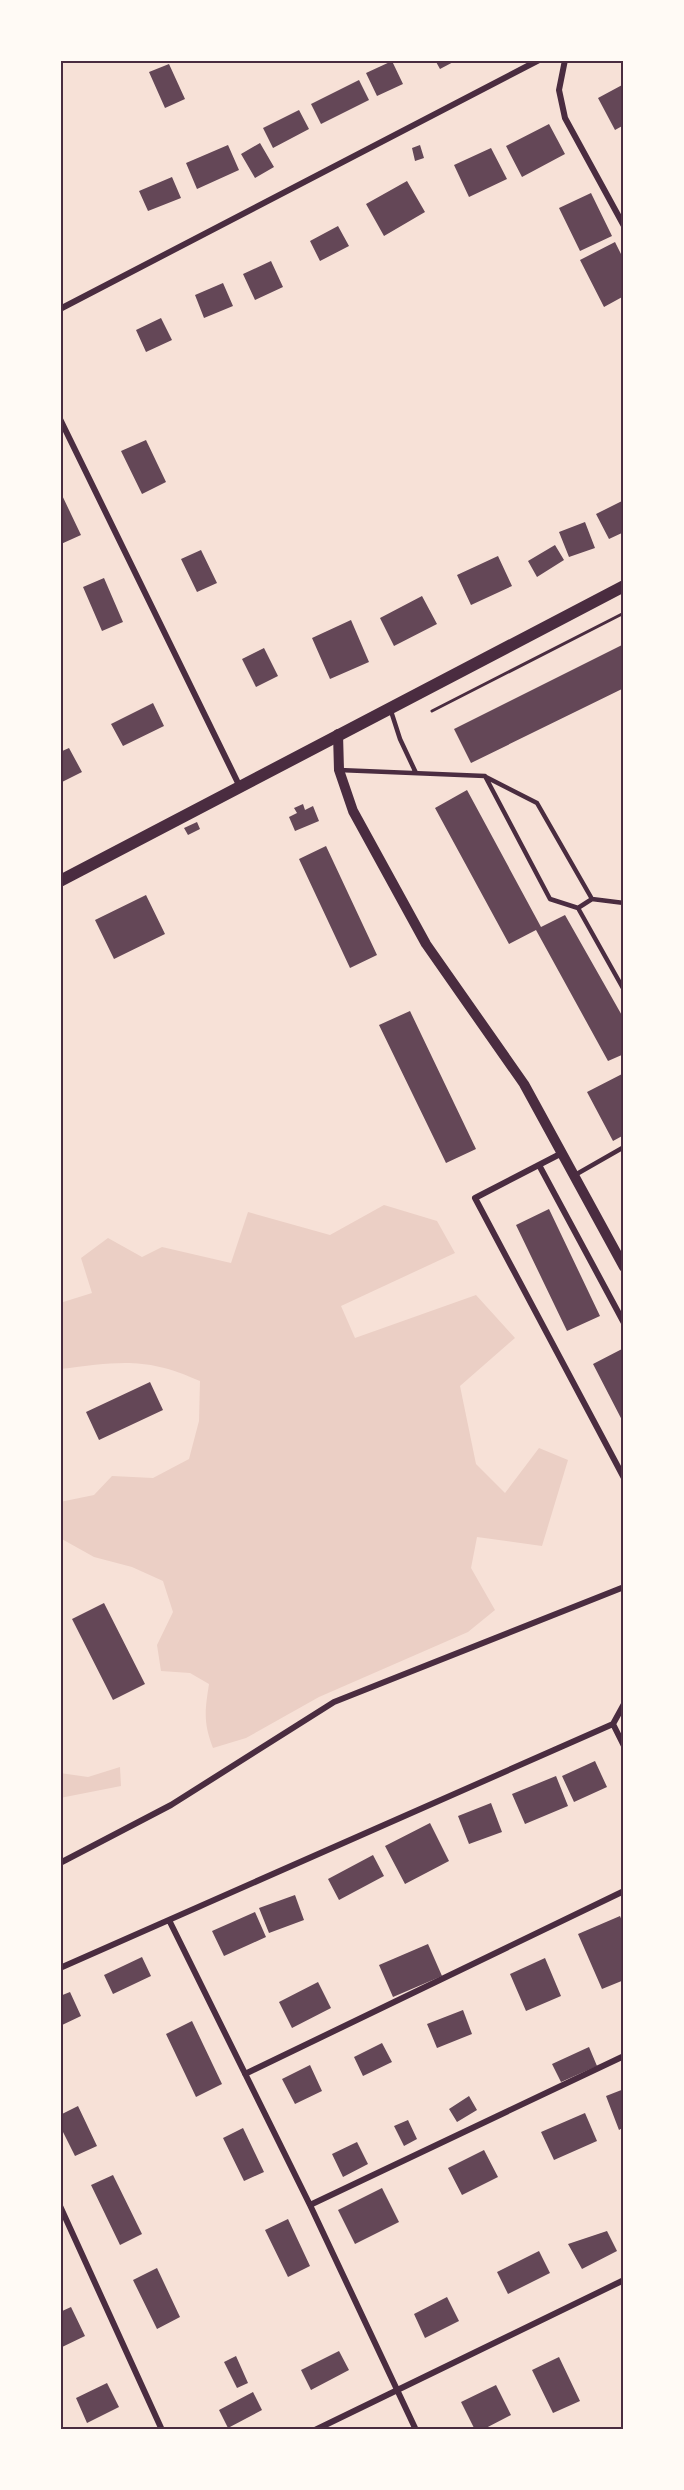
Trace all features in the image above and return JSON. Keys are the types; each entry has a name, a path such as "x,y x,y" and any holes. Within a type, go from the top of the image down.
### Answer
{"main road":[{"path":"60,881 624,586"}],"street":[{"path":"60,309 538,60"},
{"path":"565,60 559,90 565,118 624,226"},
{"path":"60,419 240,787"},
{"path":"338,734 339,770 353,811 426,944 524,1084 624,1267"},
{"path":"562,1153 475,1198 624,1478"},
{"path":"539,1165 624,1323"},
{"path":"60,1863 171,1805 334,1701 624,1587"},
{"path":"60,1968 613,1724 624,1704"},
{"path":"613,1724 624,1746"},
{"path":"245,2074 624,1891"},
{"path":"169,1920 310,2205 399,2389 416,2430"},
{"path":"310,2205 624,2056"},
{"path":"60,2206 162,2430"},
{"path":"315,2430 624,2280"}],"lane":[{"path":"390,707 400,739 416,773"},
{"path":"339,770 485,776 537,803 592,899"},
{"path":"485,776 550,899 578,908 624,990"},
{"path":"578,908 592,899 624,903"},
{"path":"574,1175 624,1147"}],"path":[{"path":"432,711 624,614"}],"shaded area":[{"path":"384,1205 437,1221 455,1253 341,1306 355,1338 476,1295 515,1338 460,1386 476,1464 505,1493 539,1448 568,1460 542,1546 477,1537 471,1568 495,1610 468,1632 319,1697 246,1738 213,1748 206,1716 209,1684 190,1673 161,1671 157,1645 173,1612 163,1581 132,1567 94,1557 60,1538 60,1502 94,1495 112,1476 153,1478 189,1459 199,1421 200,1381 181,1373 147,1364 115,1363 60,1369 60,1303 92,1293 81,1258 108,1238 142,1257 162,1247 231,1263 248,1212 330,1235"},
{"path":"120,1767 121,1786 60,1798 60,1773 88,1777"}],"building":[{"path":"435,60 457,60 440,69"},
{"path":"392,61 403,84 377,96 366,73"},
{"path":"169,64 185,99 165,108 149,72"},
{"path":"359,80 369,100 321,124 311,104"},
{"path":"624,84 624,125 615,130 598,98"},
{"path":"299,110 309,129 273,148 263,128"},
{"path":"549,124 565,154 522,177 506,146"},
{"path":"260,143 274,167 255,178 241,154"},
{"path":"228,145 239,170 197,189 186,163"},
{"path":"420,145 424,158 415,161 412,148"},
{"path":"491,148 507,179 469,197 454,165"},
{"path":"172,177 181,198 148,211 139,191"},
{"path":"407,181 425,212 384,236 366,204"},
{"path":"591,193 612,236 580,251 559,208"},
{"path":"338,226 349,246 320,261 310,241"},
{"path":"615,242 624,260 624,296 604,307 580,260"},
{"path":"271,261 283,287 255,300 243,274"},
{"path":"223,283 233,306 204,318 195,295"},
{"path":"161,318 172,340 146,352 136,330"},
{"path":"146,440 166,482 142,494 121,451"},
{"path":"60,491 81,535 61,544 60,542"},
{"path":"624,500 624,532 609,539 596,514"},
{"path":"585,522 595,548 569,557 559,532"},
{"path":"555,545 564,560 537,577 528,561"},
{"path":"201,550 217,583 197,592 181,559"},
{"path":"498,556 512,586 471,605 457,575"},
{"path":"104,578 123,622 102,631 83,587"},
{"path":"422,596 437,624 394,646 380,618"},
{"path":"351,620 369,662 330,679 312,638"},
{"path":"624,644 624,688 471,763 454,729"},
{"path":"264,648 278,676 256,687 242,659"},
{"path":"153,703 164,726 123,746 111,724"},
{"path":"69,748 82,772 60,783 60,752"},
{"path":"467,790 541,927 565,915 624,1019 624,1054 608,1061 536,930 509,944 435,808"},
{"path":"303,804 305,810 313,806 319,821 295,831 289,817 297,813 294,808"},
{"path":"197,822 200,829 188,835 184,828"},
{"path":"326,846 377,955 350,968 299,859"},
{"path":"146,895 165,934 114,959 95,920"},
{"path":"410,1011 476,1149 446,1163 379,1025"},
{"path":"624,1073 624,1135 613,1141 587,1092"},
{"path":"549,1209 600,1316 567,1331 516,1225"},
{"path":"622,1349 624,1352 624,1424 593,1364"},
{"path":"150,1382 163,1410 99,1440 86,1412"},
{"path":"104,1603 145,1684 113,1700 72,1619"},
{"path":"595,1761 607,1787 574,1802 562,1776"},
{"path":"556,1776 568,1806 525,1824 512,1794"},
{"path":"491,1803 502,1832 469,1844 458,1816"},
{"path":"430,1823 449,1861 405,1884 385,1846"},
{"path":"373,1855 384,1876 339,1900 328,1879"},
{"path":"295,1895 304,1920 269,1933 259,1908"},
{"path":"255,1912 266,1937 224,1956 212,1931"},
{"path":"620,1916 624,1926 624,1980 602,1989 578,1934"},
{"path":"428,1944 442,1976 393,1997 379,1965"},
{"path":"142,1957 151,1976 113,1994 104,1975"},
{"path":"545,1958 561,1996 526,2011 510,1974"},
{"path":"318,1982 331,2008 292,2028 279,2002"},
{"path":"70,1992 81,2016 60,2026 60,1996"},
{"path":"463,2010 472,2034 437,2048 427,2024"},
{"path":"192,2021 222,2084 196,2097 166,2034"},
{"path":"382,2043 392,2062 363,2076 354,2057"},
{"path":"589,2047 597,2066 561,2082 552,2064"},
{"path":"310,2065 322,2091 295,2104 282,2079"},
{"path":"624,2089 624,2127 619,2130 606,2096"},
{"path":"469,2096 477,2110 457,2122 449,2109"},
{"path":"78,2106 97,2146 75,2156 60,2126 60,2115"},
{"path":"585,2113 597,2141 554,2160 541,2132"},
{"path":"408,2120 417,2139 404,2146 394,2126"},
{"path":"243,2128 264,2172 244,2181 223,2138"},
{"path":"357,2142 368,2164 343,2177 332,2154"},
{"path":"484,2150 498,2177 462,2195 448,2168"},
{"path":"113,2175 142,2234 120,2245 91,2185"},
{"path":"382,2188 399,2222 355,2244 338,2210"},
{"path":"288,2219 310,2266 288,2277 265,2230"},
{"path":"607,2231 617,2251 582,2269 568,2244"},
{"path":"539,2251 550,2273 508,2294 497,2272"},
{"path":"157,2268 180,2317 157,2329 133,2280"},
{"path":"447,2297 459,2321 425,2338 414,2314"},
{"path":"71,2307 85,2336 60,2348 60,2312"},
{"path":"339,2351 349,2370 311,2390 301,2370"},
{"path":"236,2356 248,2383 237,2388 224,2362"},
{"path":"559,2357 580,2401 553,2413 532,2370"},
{"path":"107,2383 119,2407 87,2423 76,2398"},
{"path":"496,2385 511,2415 482,2430 475,2430 461,2402"},
{"path":"253,2392 262,2410 228,2428 219,2410"}]}
